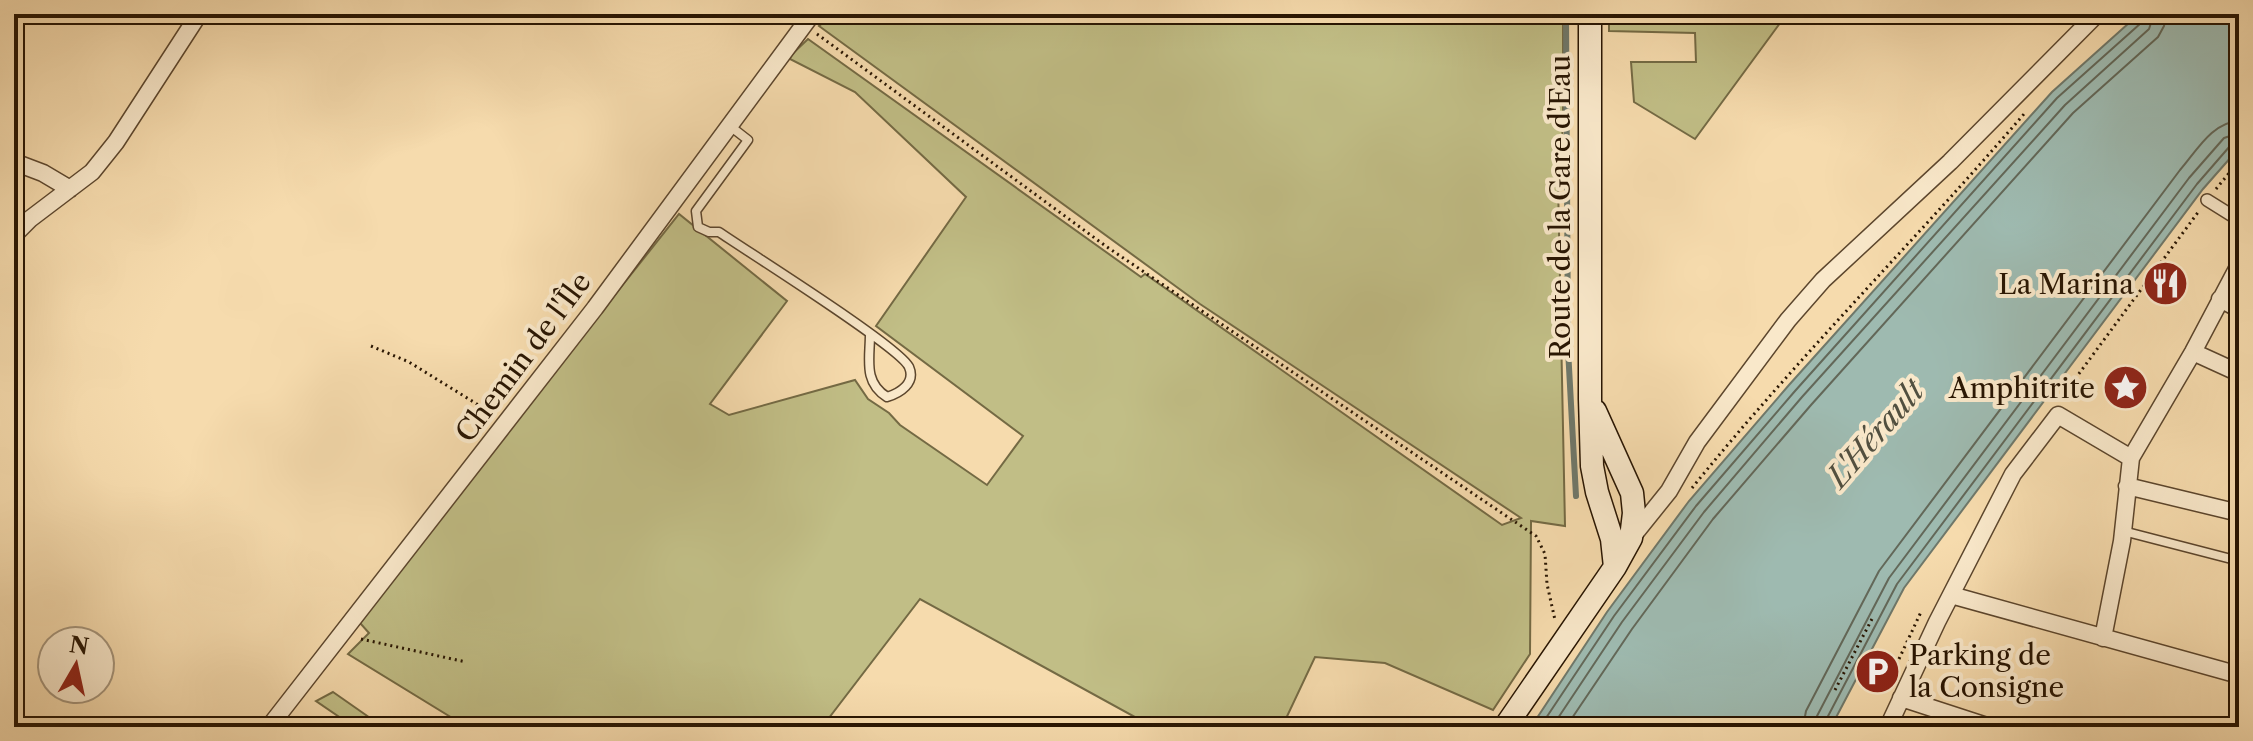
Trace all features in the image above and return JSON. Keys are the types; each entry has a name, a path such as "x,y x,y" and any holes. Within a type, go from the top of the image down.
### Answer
{"main road":[{"name":"Route de la Gare d'Eau","path":"1590,14 1592,466 1612,539 1615,567"},
{"name":"Route de la Gare d'Eau","path":"1590,399 1632,493 1636,529"},
{"path":"1505,727 1565,643 1636,529"}],"street":[{"path":"14,235 92,172 116,142 199,14"},
{"path":"1597,492 1613,513 1636,529 1669,491 1706,429 1788,320 1823,280 1950,162 2097,14"},
{"name":"Chemin de l'Île","path":"269,727 506,422 808,19"},
{"path":"14,162 43,173 70,189"},
{"path":"2207,200 2239,220"},
{"path":"2103,638 2131,458 2239,265"},
{"path":"2220,299 2239,309"},
{"path":"2193,352 2239,373"},
{"path":"1888,727 2013,474 2058,415 2131,458"},
{"path":"2127,486 2239,513"},
{"path":"1951,595 2239,675"},
{"path":"1901,698 1990,727"}],"lane":[{"path":"729,126 748,140 696,211 698,227 719,232 870,334 908,364 911,375 907,386 899,394 887,397 876,390 869,371 870,334"},
{"path":"2122,531 2239,561"}],"path":[{"path":"2111,25 2123,14"},
{"path":"808,19 1107,247 1536,536 1545,554 1554,617 1565,643"},
{"path":"1690,491 1733,437 1843,313 1948,203 2026,112"},
{"path":"2124,316 2207,200 2239,161"},
{"path":"371,346 409,362 506,422"},
{"path":"1835,690 1873,617"},
{"path":"341,635 466,662"}],"shaded area":[{"path":"833,14 1563,14 1563,126 1558,182 1565,526 1531,521 1530,654 1493,710 1385,663 1315,657 1282,727 1153,727 920,599 822,727 467,727 348,654 369,633 360,623 439,516 679,214 787,301 710,404 729,415 855,380 868,399 900,425 987,485 1023,436 876,326 966,197 855,92 788,58 808,39 1141,277 1145,274 1502,525 1521,518 1200,304 819,26"},
{"path":"1609,14 1791,14 1786,15 1695,139 1634,102 1631,62 1696,62 1695,33 1609,31"},
{"path":"333,692 383,727 354,727 316,701"}],"water":[{"name":"L'Hérault","path":"2139,14 2239,14 2239,148 2203,189 1904,588 1831,727 1531,727 1607,612 1689,501 2052,92"}],"waterway":[{"path":"1566,14 1568,349 1576,496"}],"place":[{"name":"La Marina","path":"2165,284"},
{"name":"Amphitrite","path":"2126,388"},
{"name":"Parking de la Consigne","path":"1878,671"}]}
